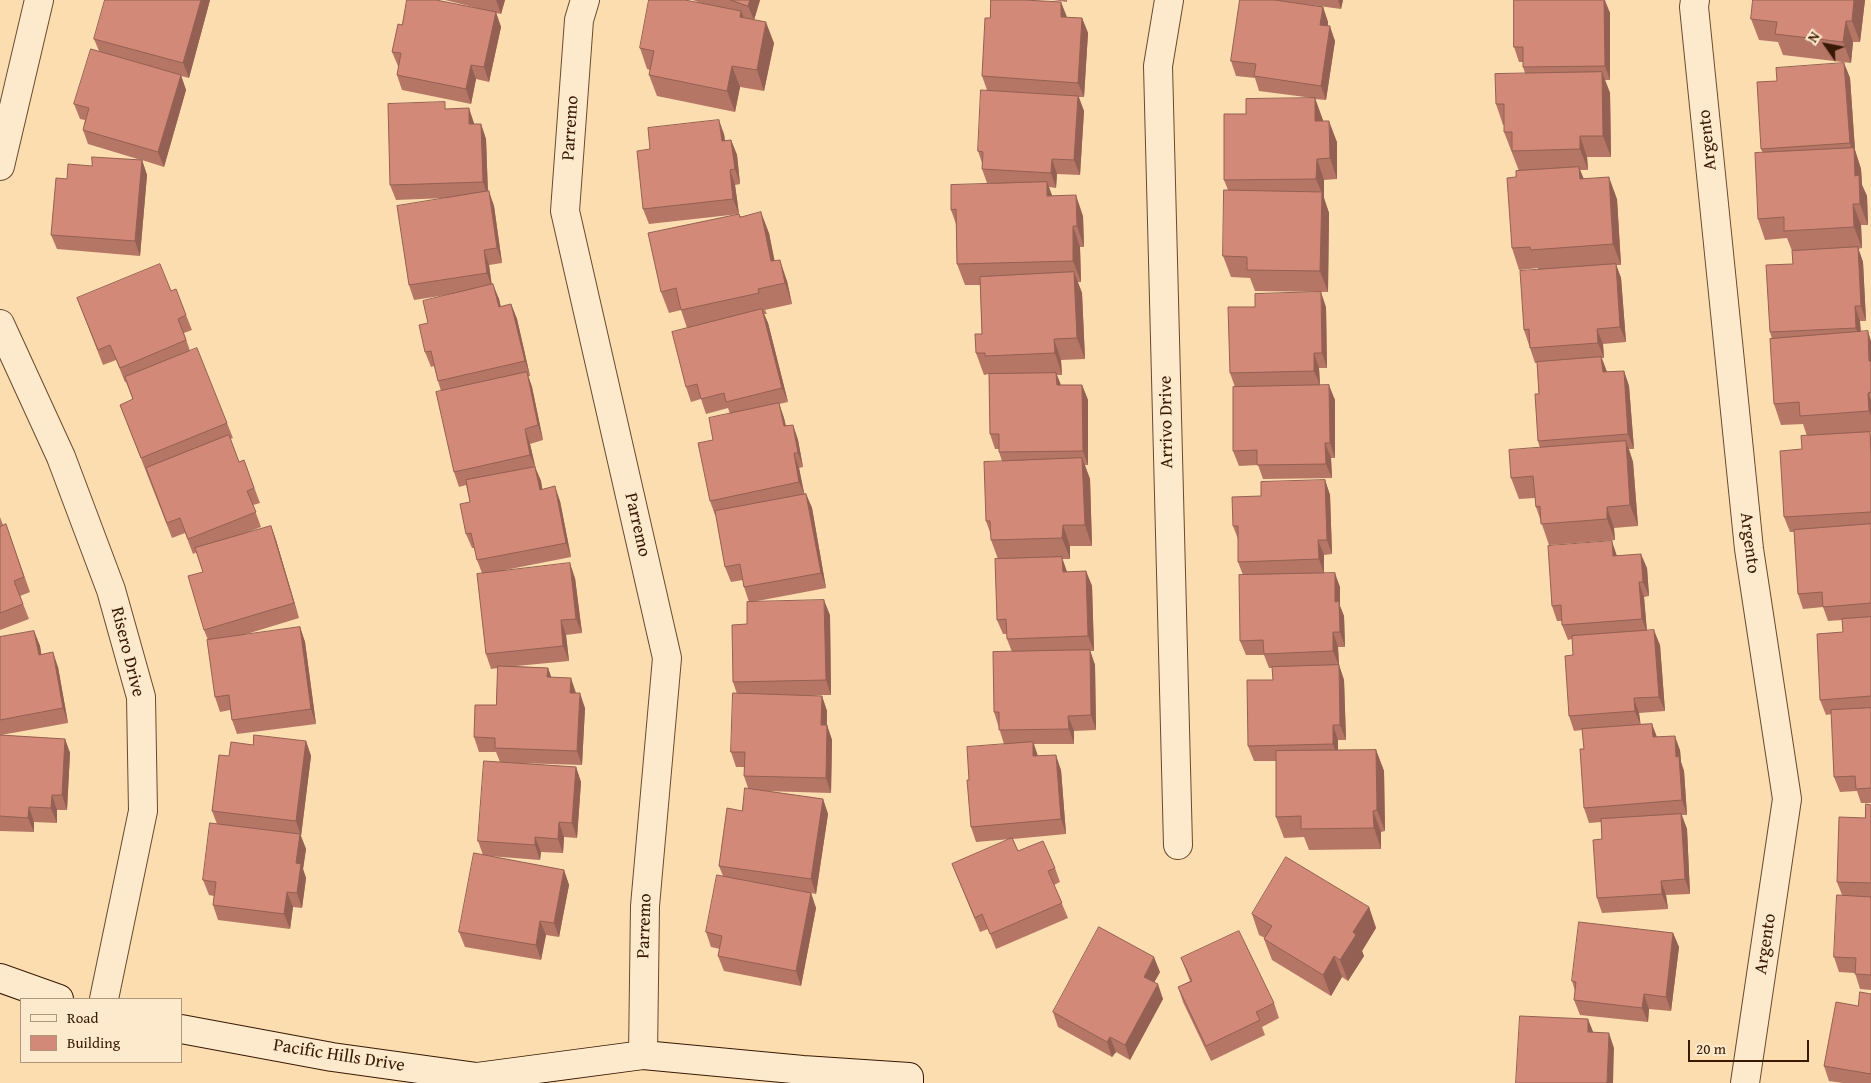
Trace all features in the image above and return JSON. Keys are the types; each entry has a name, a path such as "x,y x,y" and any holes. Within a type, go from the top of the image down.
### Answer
{"street":[{"path":"0,166 39,0"},
{"name":"Parremo","path":"584,0 579,20 565,211 667,658 645,906 643,1055"},
{"name":"Arrivo Drive","path":"1169,0 1158,66 1178,845"},
{"name":"Argento","path":"1695,0 1749,549 1788,798 1745,1083"},
{"name":"Risero Drive","path":"0,324 62,456 111,590 141,697 143,810 104,998"},
{"path":"0,978 56,998"},
{"name":"Pacific Hills Drive","path":"182,1029 332,1056 477,1077 643,1055 803,1070 909,1077 909,1083"}],"building":[{"path":"105,0 201,0 183,63 94,39"},
{"path":"407,0 436,0 496,12 484,67 471,65 466,89 397,75 401,53 392,52 398,24 402,25"},
{"path":"649,0 685,0 741,11 740,17 766,22 757,70 732,66 727,91 649,75 654,51 640,48"},
{"path":"731,0 750,0 748,6"},
{"path":"991,0 1061,2 1061,17 1082,18 1078,83 982,76 985,18 990,18"},
{"path":"1240,0 1275,0 1323,7 1320,25 1330,26 1321,86 1254,76 1256,64 1231,61"},
{"path":"1514,0 1604,0 1605,66 1523,67 1523,47 1514,47"},
{"path":"1753,0 1854,0 1852,21 1846,21 1843,42 1775,34 1777,22 1751,19"},
{"path":"91,49 181,75 158,152 83,130 89,108 74,104"},
{"path":"1844,63 1850,143 1761,149 1757,82 1777,81 1776,68"},
{"path":"1602,72 1603,136 1580,136 1580,149 1512,151 1512,132 1504,132 1504,104 1496,104 1495,74"},
{"path":"981,90 1078,96 1074,160 1052,159 1051,173 982,169 983,152 978,151"},
{"path":"1315,98 1315,121 1329,121 1330,158 1317,159 1316,179 1224,180 1224,114 1246,114 1246,99"},
{"path":"445,102 445,109 469,108 469,124 481,124 483,182 390,185 388,104"},
{"path":"719,120 722,141 731,140 735,169 730,170 733,199 643,209 637,151 650,149 648,128"},
{"path":"1854,148 1855,176 1859,175 1860,204 1853,204 1854,227 1784,231 1784,217 1758,219 1755,153"},
{"path":"92,157 142,160 135,241 51,235 56,178 67,179 68,164 92,166"},
{"path":"1579,167 1580,179 1609,177 1613,244 1531,250 1530,247 1512,248 1507,178 1516,177 1516,171"},
{"path":"1047,182 1047,196 1076,195 1077,226 1073,226 1073,261 957,264 956,209 951,210 951,185"},
{"path":"1224,190 1322,192 1320,271 1247,270 1247,257 1223,256"},
{"path":"489,191 497,248 484,250 487,273 409,285 397,206"},
{"path":"761,212 771,261 780,260 785,283 758,289 759,293 681,310 676,288 661,292 648,233 739,214 740,217"},
{"path":"1858,247 1861,306 1855,306 1856,328 1770,332 1766,265 1793,264 1792,251"},
{"path":"160,264 171,291 176,289 186,315 178,319 186,340 120,368 110,345 98,350 77,298"},
{"path":"1616,264 1620,327 1597,329 1598,343 1530,348 1529,329 1524,330 1520,271"},
{"path":"1074,272 1077,338 1054,339 1055,353 985,356 985,353 976,353 975,334 982,334 980,277"},
{"path":"493,284 499,307 511,304 525,361 438,381 431,351 425,352 419,325 428,323 423,301"},
{"path":"1321,292 1322,353 1314,353 1314,371 1230,373 1228,307 1255,307 1255,294"},
{"path":"762,309 782,388 726,402 724,393 701,399 697,384 686,387 672,332"},
{"path":"1868,331 1869,361 1871,361 1871,392 1868,393 1869,411 1800,416 1799,402 1774,404 1770,339"},
{"path":"197,348 227,423 141,458 120,405 133,399 125,377"},
{"path":"1601,357 1603,372 1624,371 1628,434 1538,441 1535,394 1539,394 1537,362"},
{"path":"527,372 538,425 525,429 530,455 454,472 436,392"},
{"path":"1056,373 1057,385 1082,385 1083,451 999,452 999,434 990,434 989,374"},
{"path":"1329,385 1330,443 1325,443 1326,464 1257,465 1257,450 1233,451 1233,387"},
{"path":"779,403 784,426 793,425 798,453 794,453 799,482 710,501 698,443 713,440 709,418"},
{"path":"1870,432 1871,512 1784,517 1780,451 1802,449 1801,436"},
{"path":"229,435 239,462 244,460 254,488 247,491 256,512 188,539 180,518 167,523 146,468"},
{"path":"1626,441 1630,505 1607,507 1607,519 1541,524 1540,506 1536,507 1533,476 1511,478 1509,450"},
{"path":"1082,458 1085,525 1063,525 1062,538 991,540 990,521 986,521 984,462"},
{"path":"535,467 540,490 555,486 566,543 477,560 471,533 466,534 460,504 470,502 466,480"},
{"path":"1325,480 1327,540 1318,540 1319,559 1238,562 1238,526 1233,526 1232,497 1261,496 1261,482"},
{"path":"806,494 821,573 744,587 740,564 725,567 715,511"},
{"path":"6,524 24,577 14,581 23,604 0,613 0,527"},
{"path":"1871,524 1871,603 1823,607 1822,592 1798,594 1794,530"},
{"path":"271,526 294,603 204,630 188,576 203,572 195,548"},
{"path":"1612,541 1613,556 1641,554 1643,582 1639,582 1642,619 1562,625 1561,605 1552,606 1548,546"},
{"path":"1062,557 1063,572 1086,571 1088,636 1007,639 1006,619 997,620 995,559"},
{"path":"570,563 576,619 561,620 563,646 486,654 477,574"},
{"path":"1335,573 1335,602 1339,601 1340,632 1333,632 1333,651 1264,654 1263,640 1240,641 1239,575"},
{"path":"824,600 826,680 733,682 732,625 747,624 747,602"},
{"path":"1871,617 1871,696 1820,700 1817,634 1843,632 1842,619"},
{"path":"300,627 311,709 232,720 229,695 215,697 207,640"},
{"path":"1654,630 1659,697 1634,698 1635,711 1569,716 1565,656 1573,655 1572,636"},
{"path":"34,631 39,655 53,652 63,708 0,720 0,637"},
{"path":"1090,650 1091,715 1068,716 1069,729 999,730 999,712 994,712 993,652"},
{"path":"1339,665 1340,725 1333,725 1333,744 1248,746 1247,680 1273,680 1272,667"},
{"path":"498,666 548,668 547,677 571,678 570,693 580,693 577,751 495,748 495,738 474,737 475,705 496,705"},
{"path":"733,693 822,696 821,725 827,725 826,778 744,776 745,752 731,752"},
{"path":"1871,708 1871,788 1856,789 1855,776 1834,777 1831,710"},
{"path":"1652,724 1653,737 1675,736 1676,757 1679,756 1682,800 1584,808 1580,749 1584,749 1582,729"},
{"path":"0,735 65,739 62,795 52,795 51,808 29,807 28,818 0,816"},
{"path":"254,735 306,741 296,821 212,811 219,755 229,756 231,742 253,745"},
{"path":"1033,742 1033,756 1056,755 1061,819 971,827 967,780 969,780 967,747"},
{"path":"1376,750 1377,810 1373,811 1374,828 1301,829 1301,816 1276,817 1276,751"},
{"path":"484,761 576,767 572,823 559,822 558,839 535,837 535,845 478,841"},
{"path":"745,788 823,799 811,879 719,866 727,808 742,811"},
{"path":"1866,804 1871,805 1871,883 1837,882 1839,817 1865,818"},
{"path":"1681,814 1685,879 1661,881 1662,894 1597,898 1593,840 1602,839 1601,819"},
{"path":"210,823 300,834 296,863 301,864 297,893 287,892 284,914 213,905 216,882 203,880"},
{"path":"1012,838 1018,851 1043,841 1055,868 1048,871 1062,903 990,934 982,914 975,918 952,864"},
{"path":"474,853 564,870 554,923 540,921 536,945 459,932"},
{"path":"1286,857 1369,907 1353,932 1356,935 1340,960 1334,956 1323,975 1264,939 1272,926 1252,914"},
{"path":"717,875 811,893 796,971 718,956 722,936 706,932"},
{"path":"1837,895 1871,897 1871,975 1855,974 1856,958 1834,957"},
{"path":"1579,922 1673,933 1666,997 1644,994 1642,1008 1574,1000 1576,982 1572,981"},
{"path":"1099,927 1154,957 1144,977 1158,984 1125,1045 1110,1037 1107,1042 1053,1012"},
{"path":"1239,931 1274,1003 1256,1012 1260,1020 1206,1046 1178,987 1192,981 1181,958"},
{"path":"1860,992 1871,994 1871,1074 1824,1066 1836,1002 1858,1006"},
{"path":"1520,1016 1588,1019 1588,1032 1609,1033 1607,1083 1516,1083"}]}
